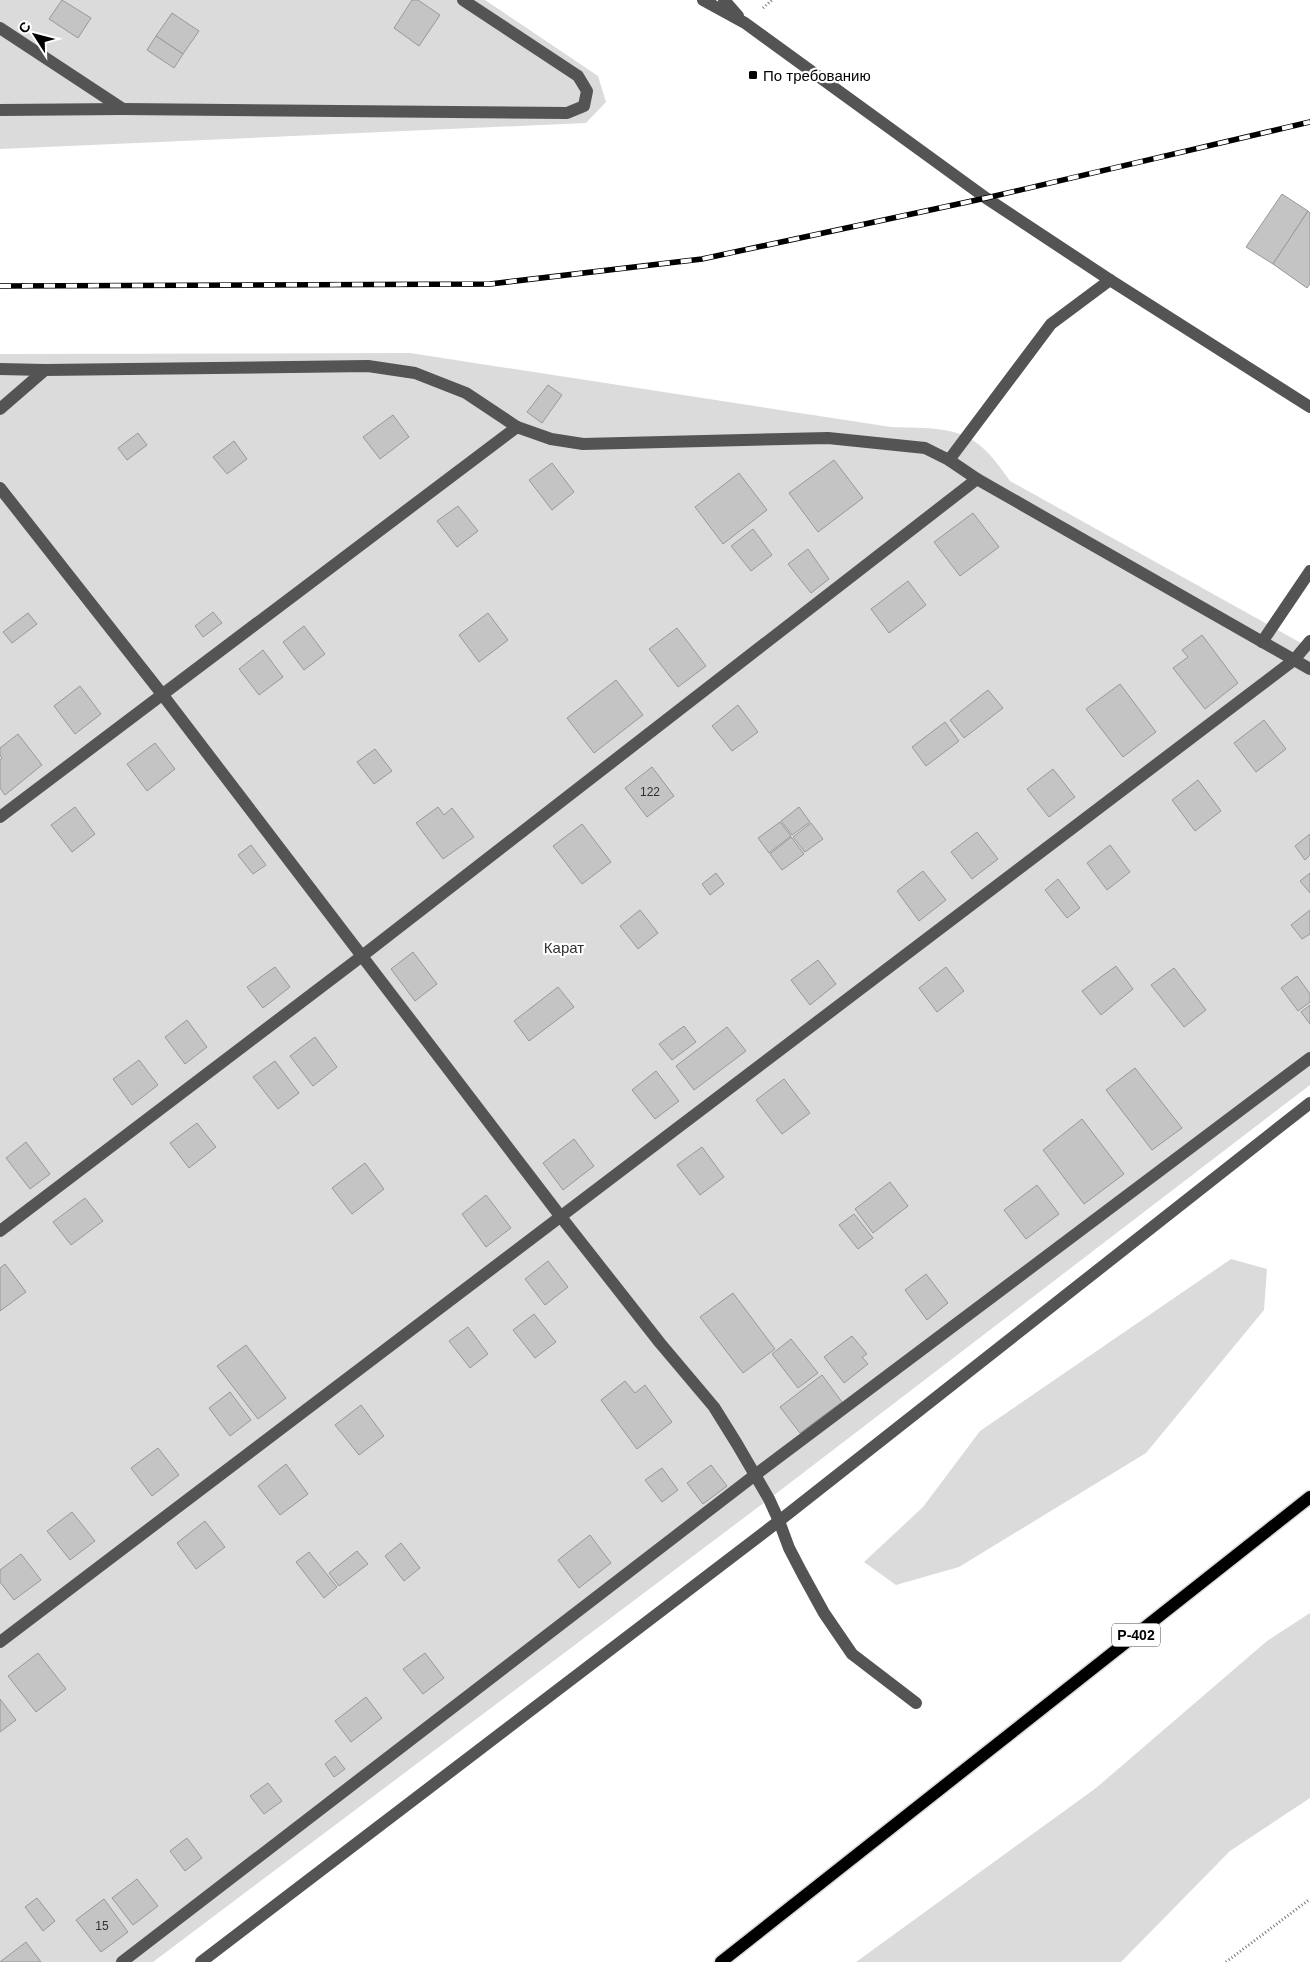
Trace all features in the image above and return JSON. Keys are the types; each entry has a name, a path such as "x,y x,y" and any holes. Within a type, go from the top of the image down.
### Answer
{"main road":[{"name":"Р-402","path":"721,1962 1310,1497"}],"street":[{"path":"0,110 123,109 567,113 584,106 587,91 578,76 463,0"},
{"path":"703,0 745,23 986,198 1110,280 1310,407"},
{"path":"724,0 745,23"},
{"path":"0,28 123,109"},
{"path":"949,460 1051,324 1110,280"},
{"path":"0,369 368,366 415,373 466,393 517,427 551,439 583,444 828,438 925,448 949,460 977,479 1310,669"},
{"path":"0,408 46,370"},
{"path":"0,817 517,427"},
{"path":"0,1231 362,956 977,479"},
{"path":"0,488 162,694 562,1217 660,1343 714,1407 755,1475 779,1520 789,1548 824,1613 852,1654 916,1703"},
{"path":"1262,642 1310,572"},
{"path":"0,1642 1294,660 1310,641"},
{"path":"122,1962 755,1475 1310,1058"},
{"path":"201,1962 779,1520 1310,1103"}],"path":[{"path":"1226,1962 1310,1899"}],"green space":[{"path":"0,0 485,0 598,76 606,102 586,123 0,149"},
{"name":"Карат","path":"410,353 891,427 945,430 956,433 974,441 985,450 1010,481 1310,648 1310,1085 769,1499 153,1962 0,1962 0,354"},
{"path":"1231,1259 1267,1269 1264,1310 1146,1453 959,1567 896,1585 864,1562 923,1507 980,1431"},
{"path":"1310,1613 1310,1798 1230,1851 1121,1962 856,1962 1096,1788 1267,1641"}],"building":[{"path":"62,0 91,18 78,38 49,19"},
{"path":"412,0 418,0 440,15 419,46 394,28"},
{"path":"172,13 199,31 183,54 156,36"},
{"path":"156,36 183,54 174,68 147,50"},
{"path":"1282,194 1308,211 1273,264 1246,247"},
{"path":"1308,211 1310,213 1310,284 1307,288 1273,264"},
{"path":"548,385 562,395 542,423 527,412"},
{"path":"393,415 409,437 380,459 363,437"},
{"path":"138,433 147,445 127,460 118,448"},
{"path":"234,441 247,459 227,474 213,457"},
{"path":"834,460 863,498 818,532 789,493"},
{"path":"552,463 574,492 552,510 529,480"},
{"path":"739,473 767,510 723,544 695,507"},
{"path":"458,506 478,531 457,547 437,521"},
{"path":"973,513 999,547 960,576 934,542"},
{"path":"753,529 772,555 751,571 731,546"},
{"path":"808,549 829,579 811,593 788,564"},
{"path":"908,581 926,605 889,633 871,609"},
{"path":"213,612 222,623 203,637 195,626"},
{"path":"28,613 37,624 12,643 3,632"},
{"path":"488,613 508,640 479,662 459,635"},
{"path":"304,626 325,654 304,670 283,642"},
{"path":"677,628 706,666 678,687 649,649"},
{"path":"1202,635 1238,683 1205,709 1173,668 1188,657 1182,650"},
{"path":"263,650 283,677 259,695 239,669"},
{"path":"616,680 643,715 594,753 567,718"},
{"path":"1120,684 1156,732 1123,757 1086,709"},
{"path":"80,686 101,714 75,734 54,706"},
{"path":"988,690 1003,708 964,738 950,720"},
{"path":"738,705 758,732 732,751 712,726"},
{"path":"1264,720 1286,749 1256,772 1234,743"},
{"path":"945,722 959,741 926,766 912,747"},
{"path":"18,734 42,765 5,795 0,788 0,760 2,758 0,748"},
{"path":"155,743 175,769 147,791 127,764"},
{"path":"375,749 392,771 374,784 357,762"},
{"path":"652,767 674,796 647,817 625,788"},
{"path":"1053,769 1075,797 1049,817 1027,789"},
{"path":"1198,780 1221,811 1195,831 1172,800"},
{"path":"75,807 95,834 72,852 51,825"},
{"path":"438,807 444,815 452,808 474,837 443,859 416,823"},
{"path":"799,807 810,822 792,835 781,821"},
{"path":"780,822 791,836 769,853 758,838"},
{"path":"811,823 823,839 805,852 793,837"},
{"path":"582,824 611,862 582,884 553,846"},
{"path":"977,832 998,859 972,879 951,852"},
{"path":"1310,834 1310,855 1305,860 1295,846"},
{"path":"791,837 804,854 782,870 770,854"},
{"path":"251,845 266,865 253,874 238,855"},
{"path":"1110,845 1130,872 1107,890 1087,863"},
{"path":"923,871 946,900 919,921 897,891"},
{"path":"716,873 724,884 710,895 702,884"},
{"path":"1310,873 1310,893 1300,881"},
{"path":"1058,879 1080,908 1067,918 1045,890"},
{"path":"640,910 658,933 638,949 620,926"},
{"path":"1310,910 1310,934 1302,939 1291,925"},
{"path":"413,952 437,984 415,1001 391,969"},
{"path":"818,960 836,984 810,1005 791,980"},
{"path":"1116,966 1133,989 1101,1015 1082,991"},
{"path":"275,967 290,987 263,1008 247,987"},
{"path":"946,967 964,991 937,1012 919,988"},
{"path":"1174,968 1206,1010 1184,1027 1151,985"},
{"path":"1297,976 1310,994 1310,1002 1298,1011 1281,988"},
{"path":"558,987 574,1007 529,1041 514,1021"},
{"path":"1310,1005 1310,1024 1301,1012"},
{"path":"187,1020 207,1047 185,1064 165,1037"},
{"path":"684,1026 696,1042 672,1060 659,1044"},
{"path":"727,1027 746,1051 694,1090 676,1066"},
{"path":"315,1037 337,1067 313,1086 290,1056"},
{"path":"139,1060 158,1085 132,1105 113,1079"},
{"path":"275,1061 299,1093 278,1109 253,1077"},
{"path":"1135,1068 1182,1128 1152,1150 1106,1090"},
{"path":"656,1071 679,1101 655,1119 632,1090"},
{"path":"784,1079 810,1113 782,1134 756,1100"},
{"path":"1082,1119 1124,1174 1084,1204 1043,1150"},
{"path":"197,1123 216,1147 189,1168 170,1143"},
{"path":"574,1139 594,1166 563,1190 543,1163"},
{"path":"26,1142 50,1174 30,1189 6,1158"},
{"path":"702,1147 724,1177 700,1195 677,1165"},
{"path":"365,1163 384,1189 352,1214 332,1188"},
{"path":"890,1182 908,1206 873,1233 855,1209"},
{"path":"1037,1185 1059,1214 1026,1239 1004,1210"},
{"path":"486,1195 511,1228 486,1247 462,1214"},
{"path":"85,1198 103,1221 71,1245 53,1222"},
{"path":"854,1214 873,1238 858,1249 839,1225"},
{"path":"548,1261 568,1287 545,1305 525,1279"},
{"path":"5,1264 26,1292 0,1311 0,1268"},
{"path":"926,1274 948,1303 927,1320 905,1290"},
{"path":"733,1293 775,1349 743,1373 700,1317"},
{"path":"534,1314 556,1342 535,1358 513,1330"},
{"path":"468,1327 488,1354 470,1368 449,1341"},
{"path":"852,1336 867,1354 862,1357 868,1364 844,1383 824,1357"},
{"path":"791,1339 818,1373 798,1388 772,1354"},
{"path":"246,1345 286,1398 258,1419 217,1366"},
{"path":"822,1375 842,1402 800,1433 780,1407"},
{"path":"625,1381 635,1393 645,1385 672,1422 637,1449 601,1400"},
{"path":"230,1392 251,1420 230,1436 209,1408"},
{"path":"361,1405 384,1436 359,1455 335,1425"},
{"path":"158,1448 179,1475 152,1496 131,1468"},
{"path":"286,1464 308,1494 280,1515 258,1486"},
{"path":"711,1465 727,1486 703,1504 687,1483"},
{"path":"662,1468 678,1490 662,1502 645,1480"},
{"path":"72,1512 95,1541 70,1560 47,1531"},
{"path":"205,1521 225,1547 196,1569 177,1543"},
{"path":"590,1535 611,1563 579,1588 558,1560"},
{"path":"401,1543 420,1568 404,1581 385,1556"},
{"path":"357,1551 368,1564 339,1586 329,1573"},
{"path":"309,1552 337,1587 324,1598 296,1562"},
{"path":"21,1554 41,1580 14,1600 0,1582 0,1570"},
{"path":"38,1653 66,1689 36,1712 8,1676"},
{"path":"425,1653 444,1678 423,1694 403,1669"},
{"path":"366,1697 382,1718 351,1742 335,1721"},
{"path":"0,1699 16,1720 0,1732"},
{"path":"335,1756 345,1769 334,1777 325,1764"},
{"path":"268,1783 282,1801 264,1814 250,1796"},
{"path":"187,1838 202,1858 185,1871 170,1851"},
{"path":"137,1879 158,1906 133,1925 112,1898"},
{"path":"37,1898 55,1921 43,1931 25,1907"},
{"path":"104,1899 128,1932 101,1952 76,1920"},
{"path":"26,1942 41,1962 0,1962"}],"railway":[{"path":"0,286 490,284 702,259 986,198 1310,122"}],"place":[{"name":"По требованию","path":"753,75"}]}
